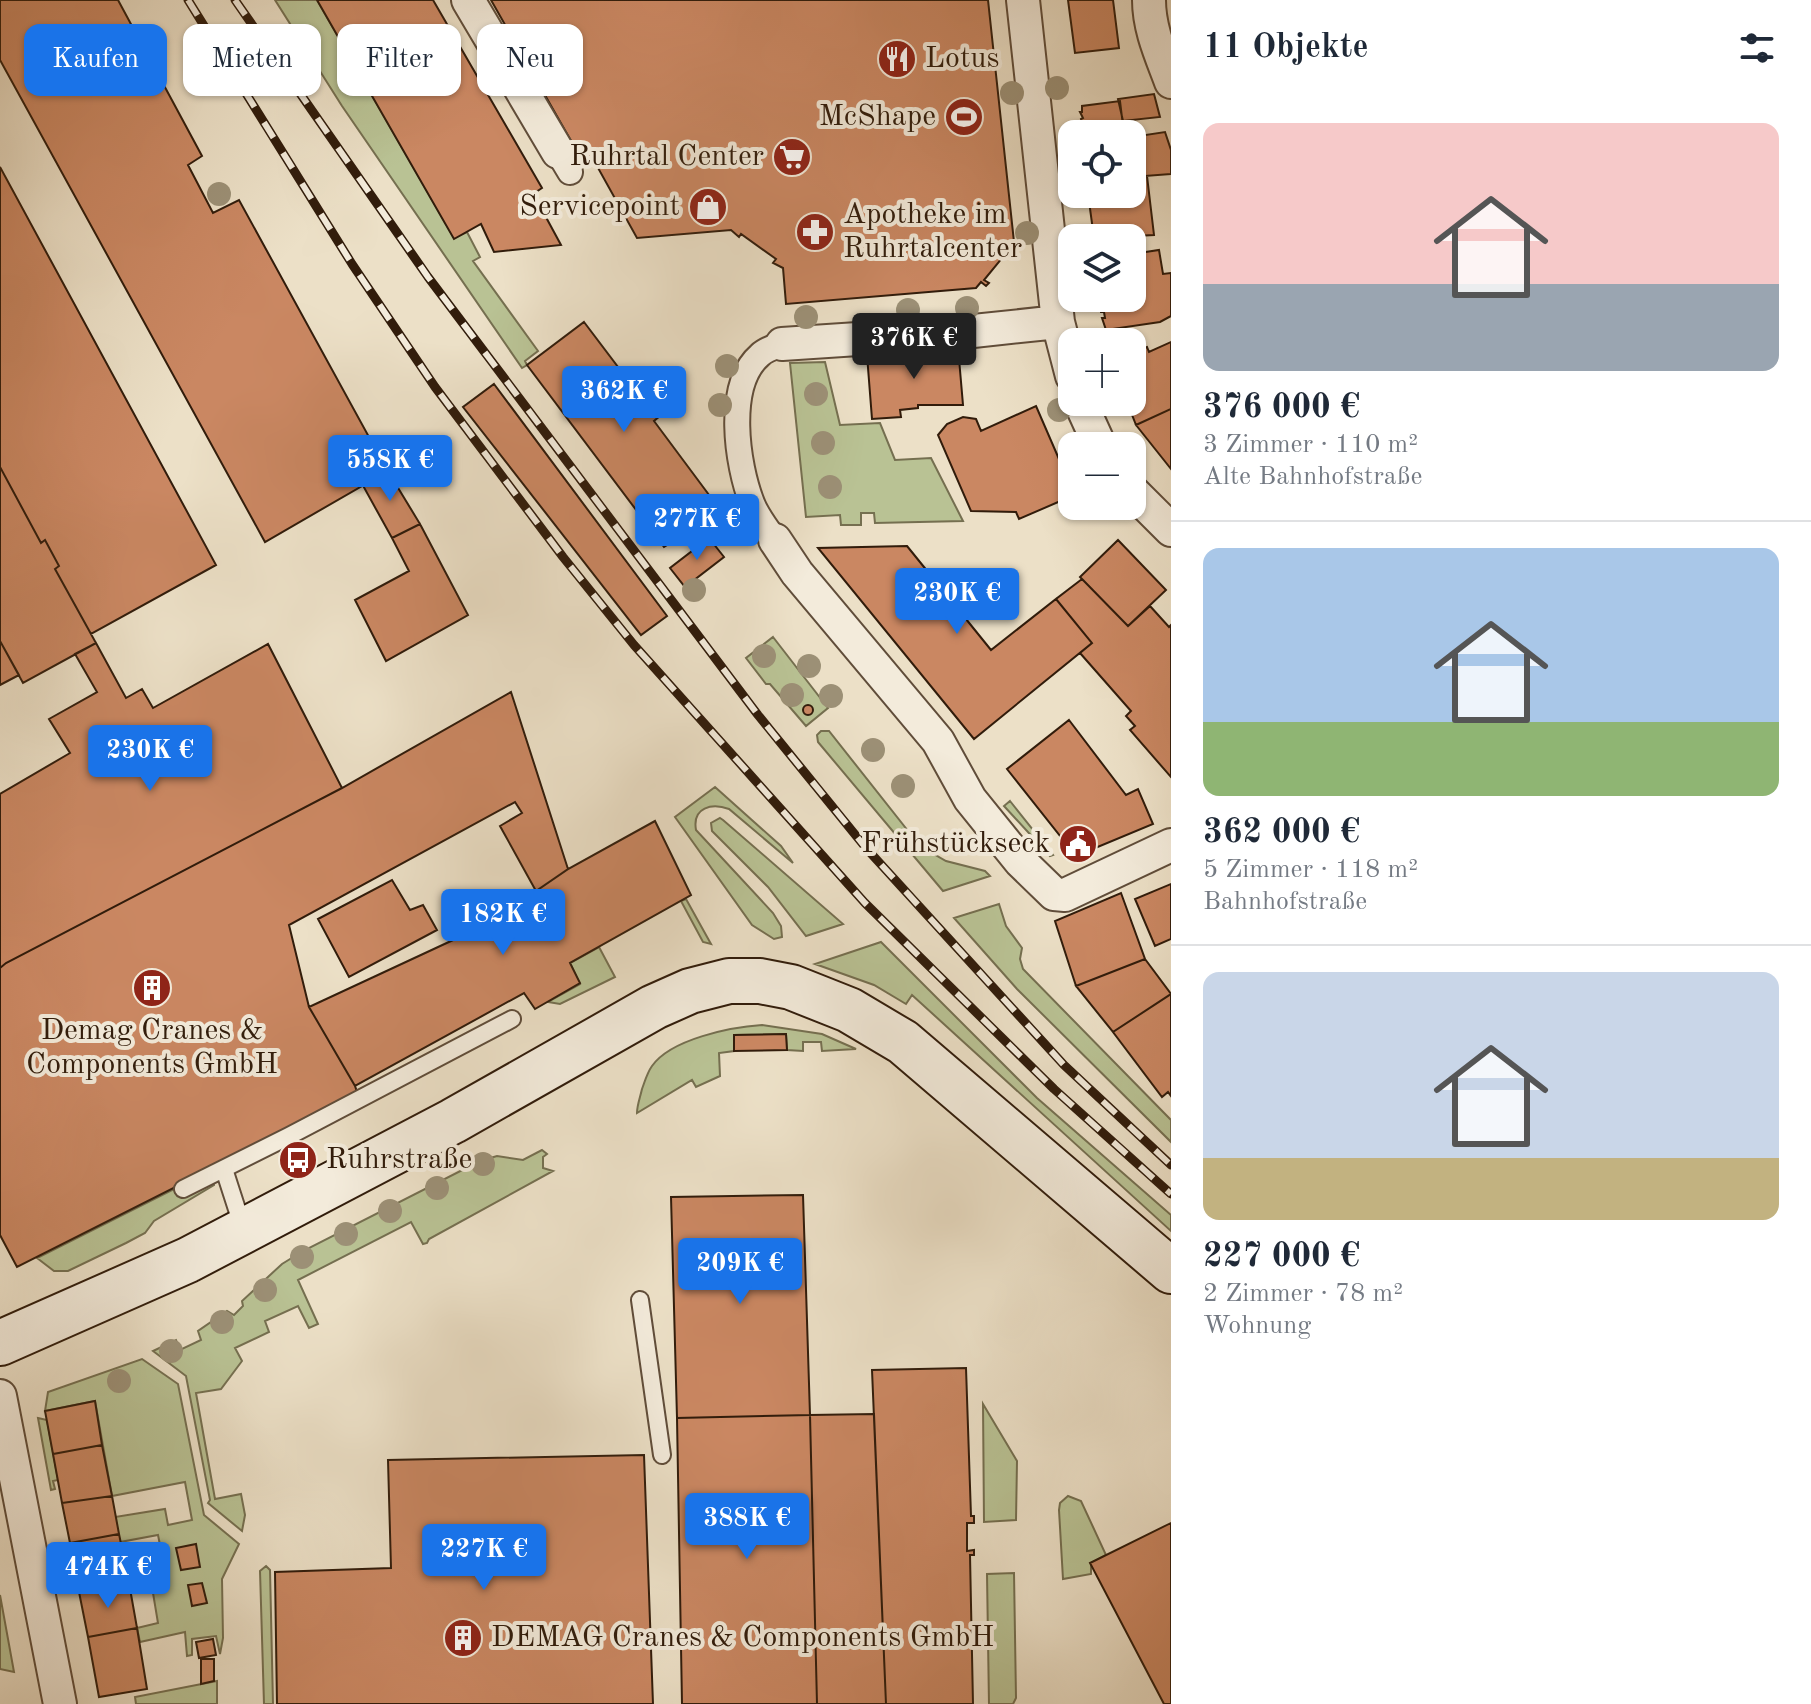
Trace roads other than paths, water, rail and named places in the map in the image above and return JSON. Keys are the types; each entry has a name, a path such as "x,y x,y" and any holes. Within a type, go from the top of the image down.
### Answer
{"main road":[{"path":"0,1343 188,1260 453,1121 654,1007 690,991 729,981 760,981 791,987 849,1010 903,1042 1171,1271"}],"street":[{"path":"468,0 564,162"},
{"path":"1023,0 1060,328"},
{"path":"1149,0 1155,41 1171,82"},
{"path":"1058,322 964,332 782,344 763,352 753,362 740,394 738,420 743,477 753,506 797,573 938,741 970,799 1020,861 1054,894 1065,895 1171,845"},
{"path":"1146,505 1171,530"},
{"path":"0,1396 60,1704"}],"lane":[{"path":"183,1189 512,1019"},
{"path":"224,1169 244,1230"},
{"path":"640,1300 662,1455"}],"railway":[{"path":"188,0 352,264 435,387 563,557 634,645 865,903 1054,1089 1171,1194"},
{"path":"235,0 428,277 758,715 866,848 1064,1065 1171,1165"}],"place":[{"name":"Lotus","path":"897,59"},
{"name":"McShape","path":"964,117"},
{"name":"Ruhrtal Center","path":"792,157"},
{"name":"Servicepoint","path":"708,207"},
{"name":"Apotheke im Ruhrtalcenter","path":"815,232"},
{"name":"Frühstückseck","path":"1078,844"},
{"name":"Demag Cranes & Components GmbH","path":"152,988"},
{"name":"Ruhrstraße","path":"298,1160"},
{"name":"DEMAG Cranes & Components GmbH","path":"463,1638"}]}
